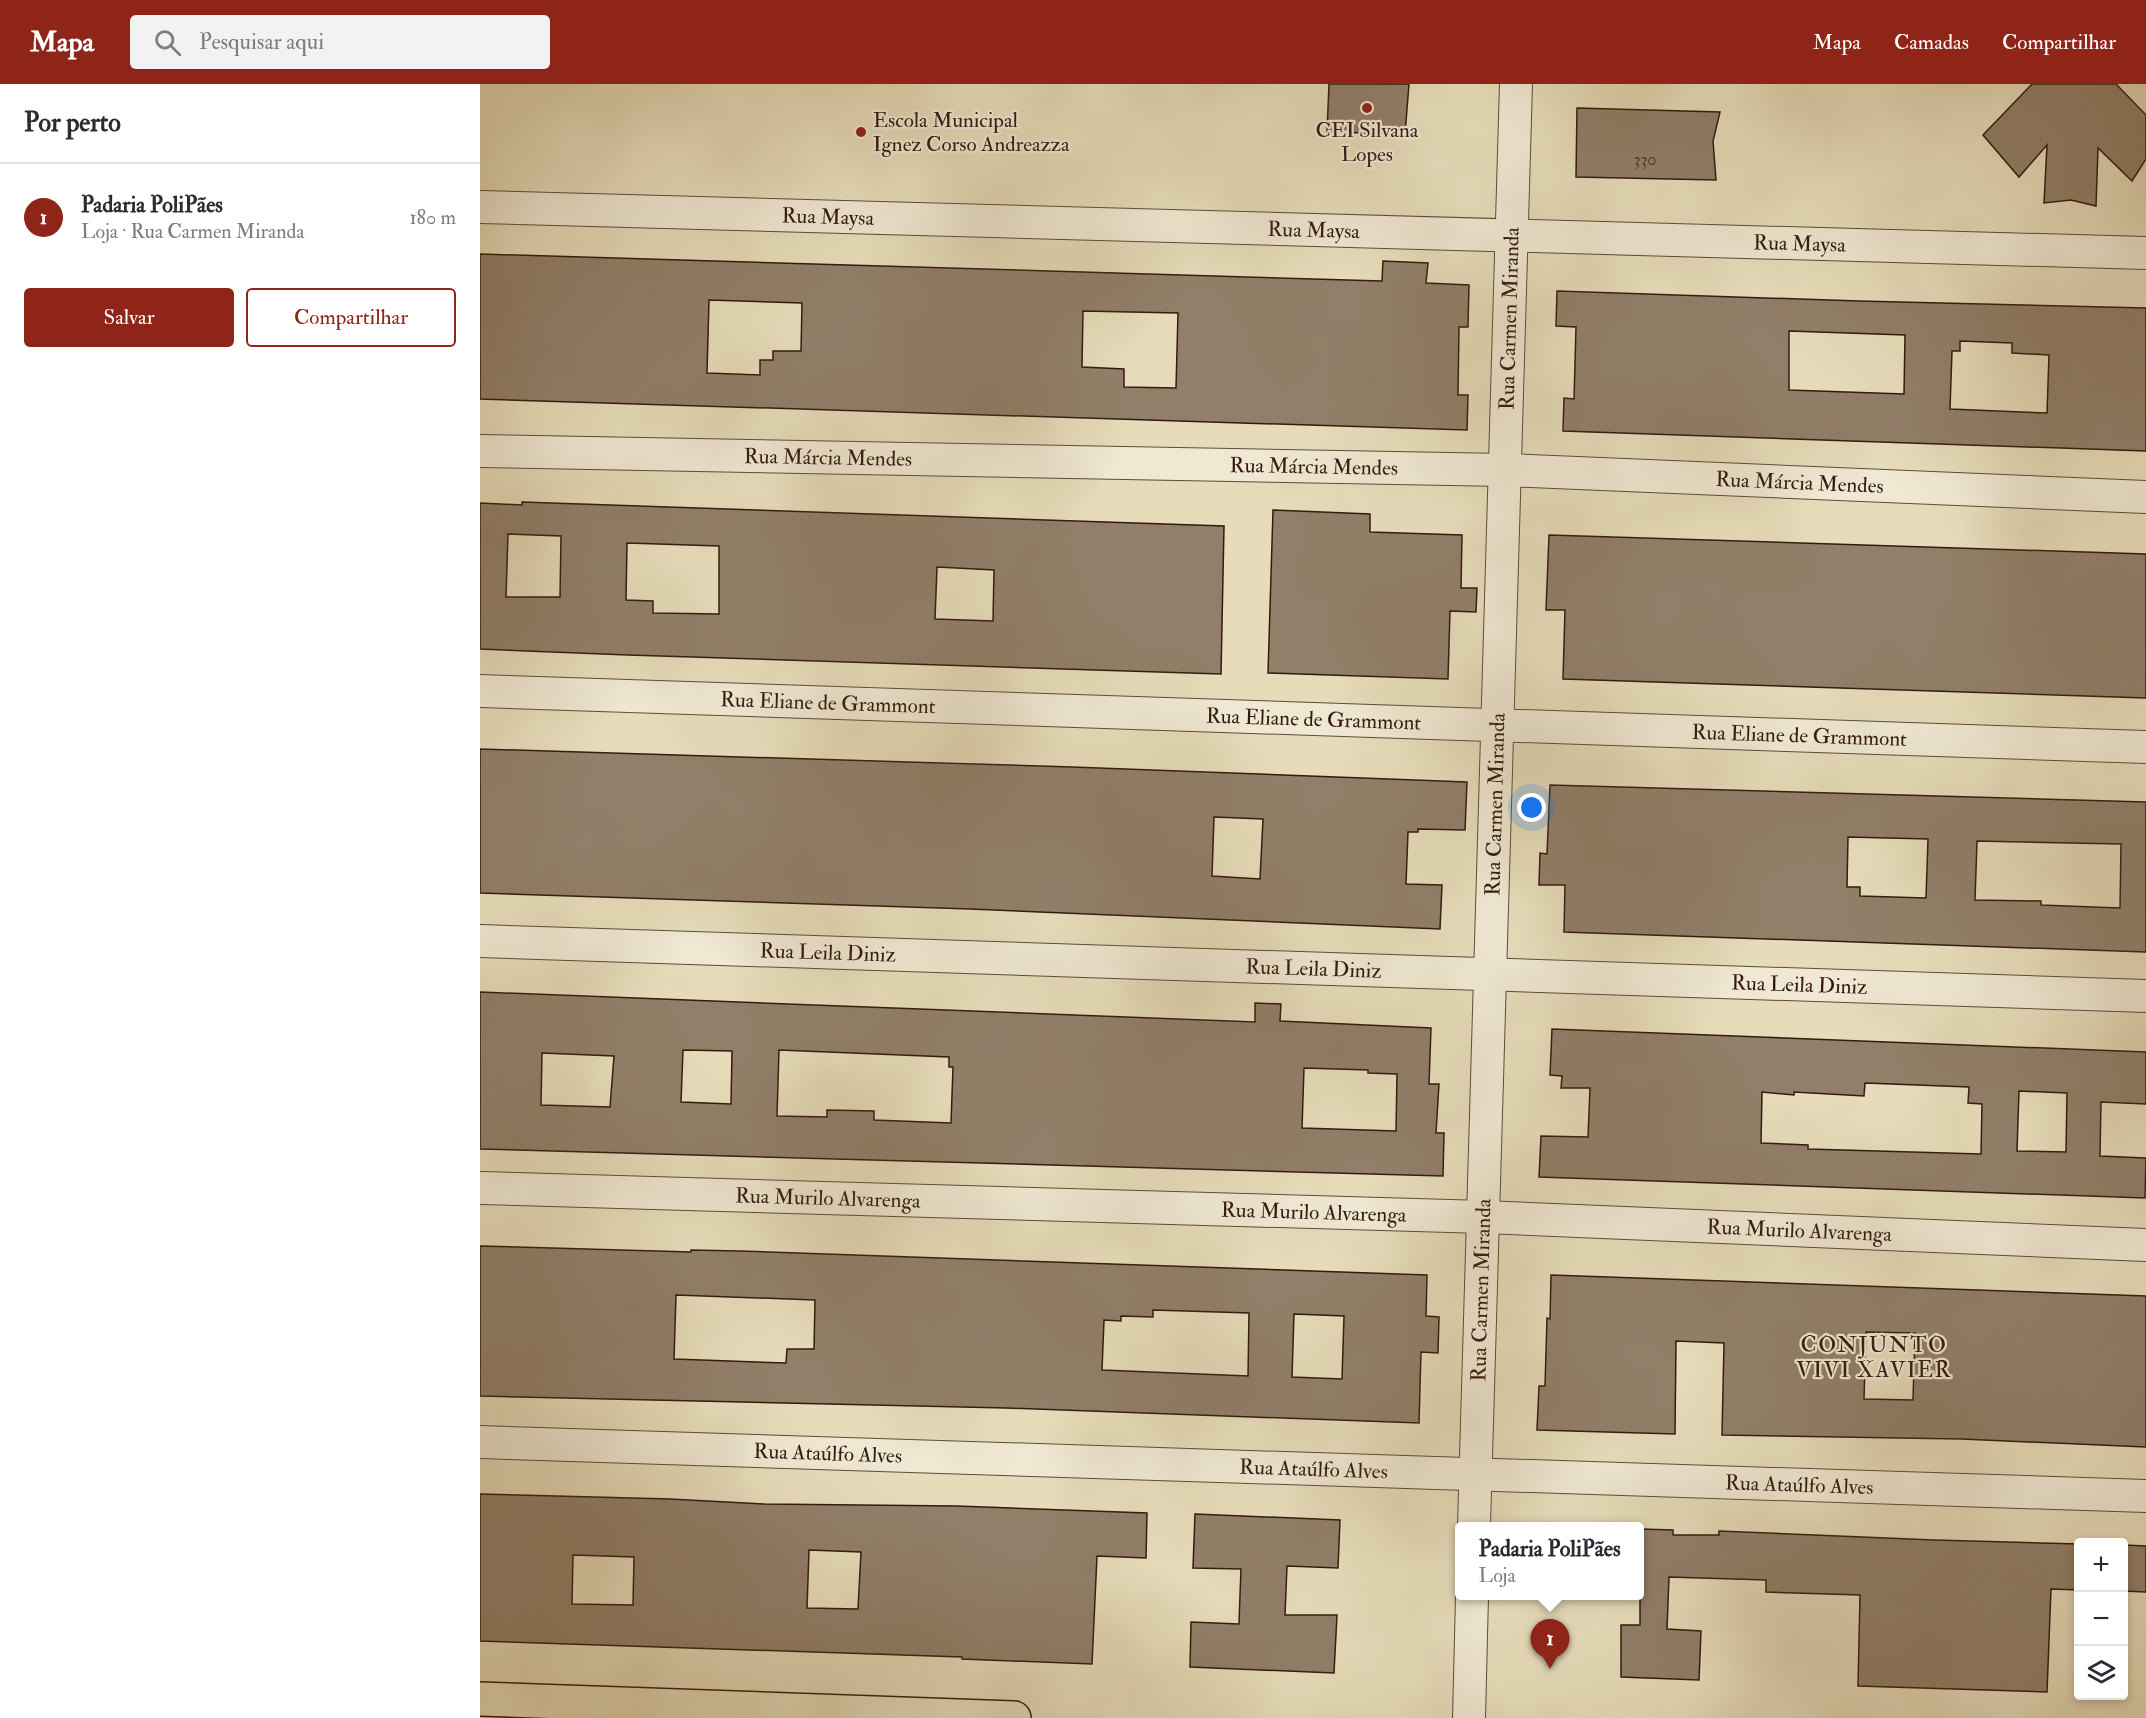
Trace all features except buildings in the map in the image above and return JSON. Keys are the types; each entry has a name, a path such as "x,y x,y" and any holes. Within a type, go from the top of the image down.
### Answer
{"main road":[{"path":"480,1699 1014,1718"}],"street":[{"name":"Rua Carmen Miranda","path":"1474,1522 1516,84"},
{"name":"Rua Maysa","path":"480,207 2146,253"},
{"name":"Rua Márcia Mendes","path":"480,451 1505,470 2146,497"},
{"name":"Rua Eliane de Grammont","path":"480,691 2146,747"},
{"name":"Rua Leila Diniz","path":"480,941 2146,996"},
{"name":"Rua Murilo Alvarenga","path":"480,1188 1484,1217 2146,1245"},
{"name":"Rua Ataúlfo Alves","path":"480,1442 2146,1496"},
{"path":"1469,1718 1472,1600"}],"place":[{"name":"CEI Silvana Lopes","path":"1367,108"},
{"name":"Escola Municipal Ignez Corso Andreazza","path":"861,132"},
{"name":"Padaria PoliPães","path":"1550,1669"}],"district":[{"name":"CONJUNTO VIVI XAVIER","path":"1874,1358"}]}
